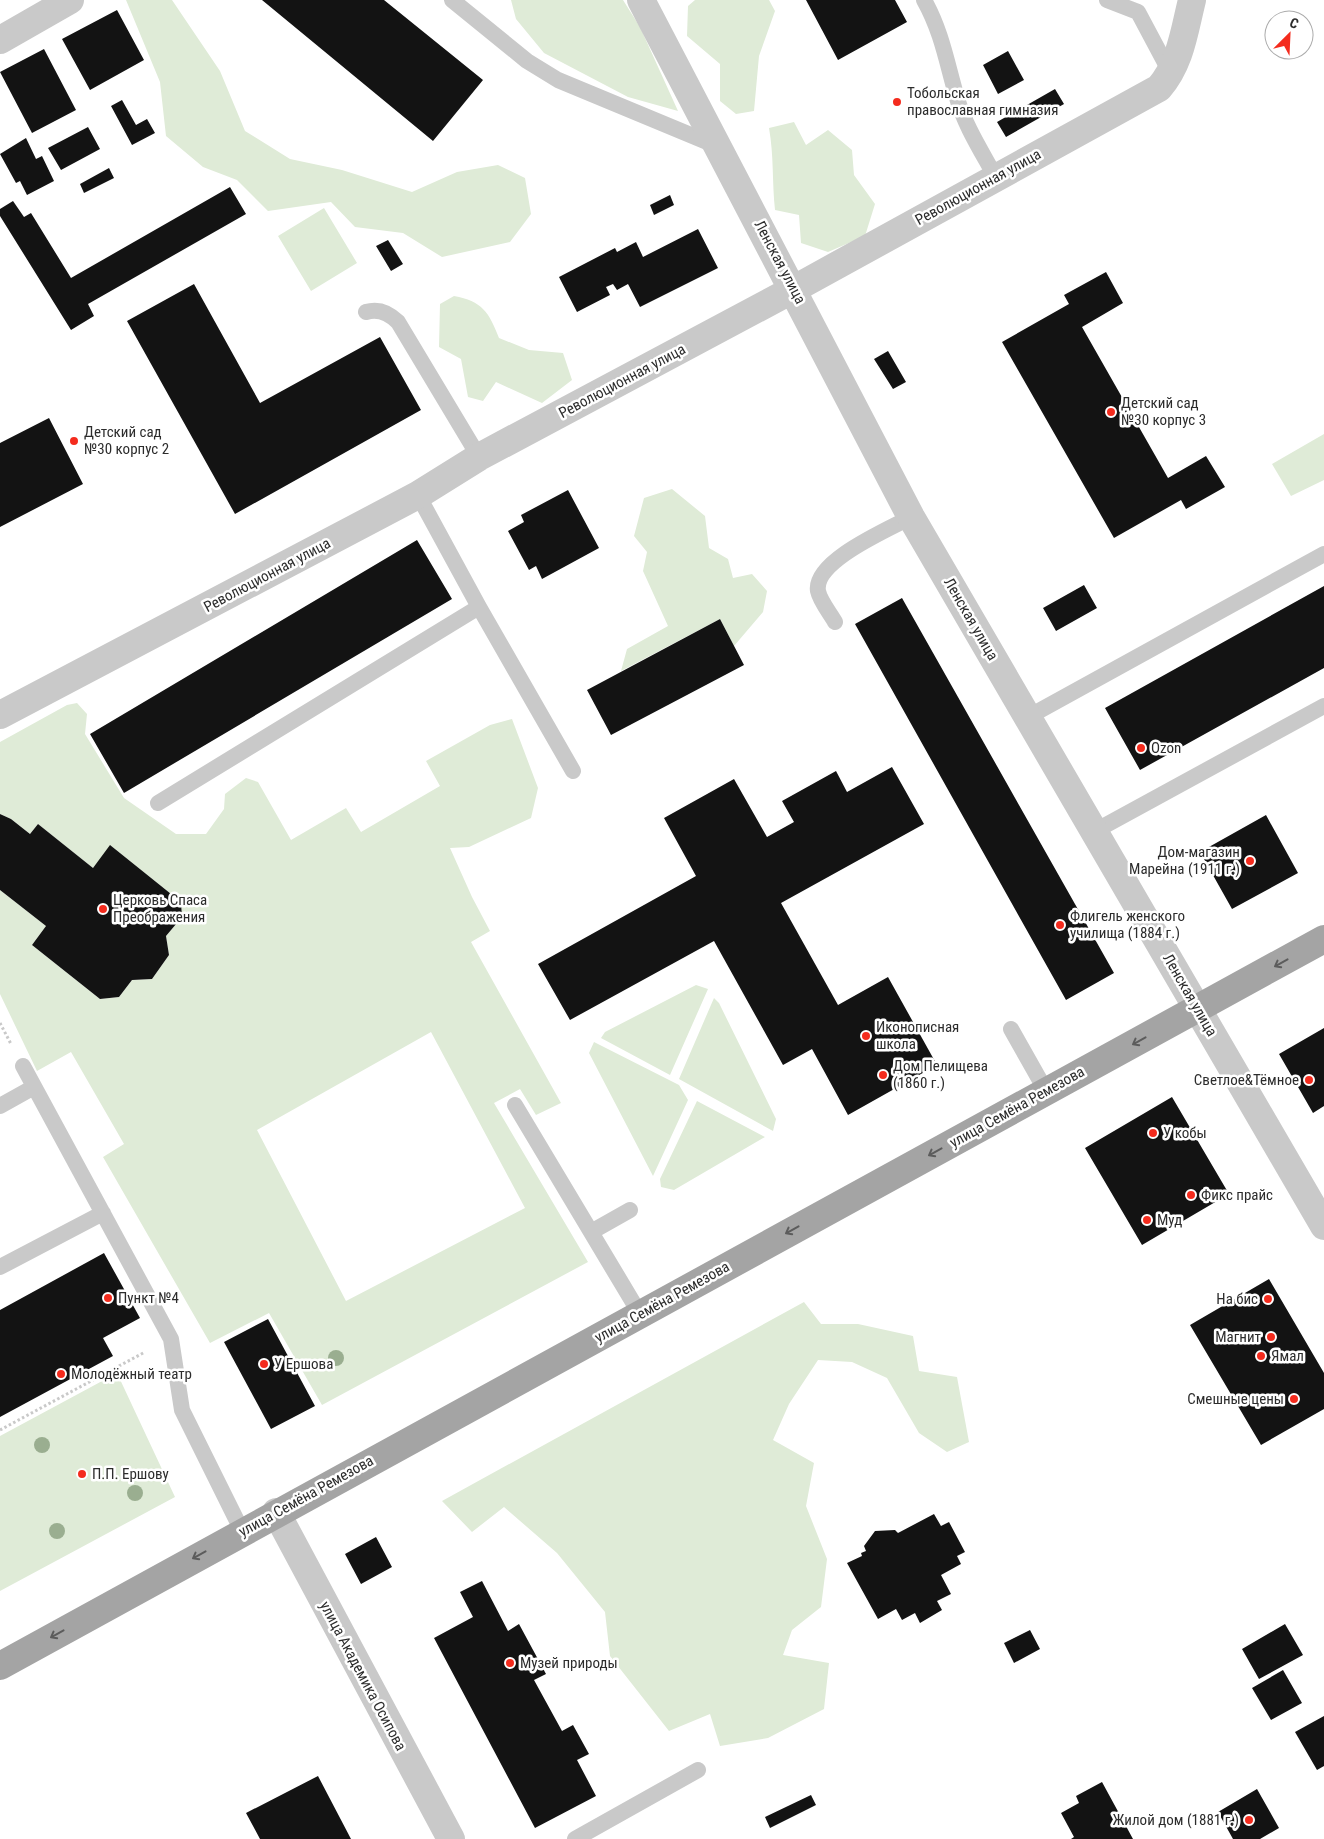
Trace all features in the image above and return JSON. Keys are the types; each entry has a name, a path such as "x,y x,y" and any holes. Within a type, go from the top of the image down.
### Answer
{"main road":[{"name":"улица Семёна Ремезова","path":"0,1666 276,1512 1324,939"}],"street":[{"path":"0,40 70,0"},
{"name":"Ленская улица","path":"641,0 720,147 911,517 1324,1226"},
{"name":"Революционная улица","path":"0,715 418,495 479,458 794,289 1159,88 1170,74 1178,58 1192,0"},
{"name":"улица Академика Осипова","path":"276,1512 451,1839"}],"lane":[{"path":"452,0 527,61 558,80 720,147"},
{"path":"924,0 939,30 963,115 996,178"},
{"path":"1107,0 1138,12 1170,74"},
{"path":"366,312 380,310 390,314 398,322 479,458"},
{"path":"418,495 479,607 573,771"},
{"path":"835,622 818,592 819,579 829,565 841,556 911,517"},
{"path":"1028,717 1324,554"},
{"path":"158,803 479,607"},
{"path":"1095,832 1324,706"},
{"path":"1011,1029 1046,1091"},
{"path":"23,1066 81,1169 102,1213 171,1339 182,1410 242,1531"},
{"path":"0,1106 34,1087"},
{"path":"515,1105 640,1314"},
{"path":"591,1232 630,1210"},
{"path":"0,1266 102,1213"},
{"path":"575,1839 698,1770"}],"path":[{"path":"0,1430 171,1339"}],"green space":[{"path":"126,0 172,0 220,71 245,131 290,159 342,170 412,192 457,172 498,165 525,178 531,214 510,242 442,257 403,233 355,227 331,202 268,211 237,180 203,167 166,136 160,82"},
{"path":"511,0 623,0 640,27 678,111 628,97 544,53 516,19"},
{"path":"695,0 769,0 775,11 759,56 754,111 736,114 720,101 720,64 687,36 688,6"},
{"path":"794,122 806,145 828,130 852,150 854,175 875,204 865,236 828,252 801,243 799,215 775,210 769,128"},
{"path":"324,208 357,263 311,291 278,236"},
{"path":"454,296 471,301 483,309 492,321 499,338 529,350 563,353 572,380 542,403 496,382 483,401 468,397 461,359 439,347 440,304"},
{"path":"1324,434 1324,480 1291,496 1272,464"},
{"path":"672,489 705,516 709,548 728,559 733,578 752,574 767,591 763,612 734,646 720,619 621,671 627,649 668,626 643,571 647,552 634,536 644,498"},
{"path":"77,703 87,714 85,734 124,798 176,834 206,834 224,809 225,794 246,778 258,782 291,840 346,808 361,832 440,786 426,761 490,725 512,719 538,788 531,818 469,847 450,848 490,931 471,942 561,1103 536,1115 520,1089 494,1103 588,1262 322,1405 269,1313 210,1343 103,1157 124,1144 71,1052 37,1071 0,994 0,890 46,926 32,945 100,999 119,997 132,980 152,979 169,955 166,936 182,917 181,902 111,846 93,868 38,824 30,834 11,819 0,814 0,742 67,705","holes":["431,1032 525,1208 346,1301 257,1130"]},
{"path":"696,985 708,989 670,1075 601,1038 605,1032"},
{"path":"714,998 719,1003 776,1119 773,1131 679,1079"},
{"path":"594,1042 679,1085 688,1100 653,1176 589,1053"},
{"path":"697,1101 765,1137 674,1190 661,1187 660,1179"},
{"path":"804,1302 821,1324 858,1324 913,1336 919,1371 957,1377 969,1442 947,1452 919,1433 887,1378 852,1362 818,1360 789,1404 773,1440 814,1463 806,1506 827,1559 821,1607 792,1630 783,1655 829,1663 824,1709 768,1738 720,1746 710,1714 669,1731 610,1656 605,1612 557,1553 504,1507 472,1532 442,1501"},
{"path":"117,1373 175,1497 0,1591 0,1436"}],"building":[{"path":"262,0 384,0 483,80 433,141"},
{"path":"806,0 895,0 907,22 838,60"},
{"path":"117,10 144,60 90,90 62,39"},
{"path":"44,49 76,110 32,133 0,72"},
{"path":"1008,51 1024,80 998,94 983,65"},
{"path":"1055,89 1064,104 1006,137 997,122"},
{"path":"122,100 136,125 147,119 155,133 132,145 111,106"},
{"path":"88,127 100,149 61,170 48,148"},
{"path":"26,138 36,159 42,156 54,181 27,195 20,181 16,183 0,154"},
{"path":"109,168 114,178 84,193 80,184"},
{"path":"230,187 246,214 88,304 94,316 71,330 0,216 0,209 13,201 24,217 31,213 71,278"},
{"path":"670,195 674,205 654,215 650,205"},
{"path":"698,229 718,268 640,307 628,284 617,290 613,284 606,287 610,295 577,312 559,277 615,248 617,252 636,242 643,257"},
{"path":"388,240 403,264 391,271 376,246"},
{"path":"1106,272 1123,303 1082,327 1168,478 1206,456 1225,487 1186,509 1181,500 1114,538 1002,342 1069,304 1064,295"},
{"path":"194,284 260,403 380,337 421,410 235,514 127,321"},
{"path":"888,351 906,382 893,389 874,359"},
{"path":"49,418 83,484 0,527 0,443"},
{"path":"568,490 599,548 542,579 536,566 529,570 508,531 524,522 521,515"},
{"path":"417,540 452,599 124,793 90,734"},
{"path":"1084,585 1097,608 1056,631 1043,608"},
{"path":"1324,586 1324,668 1140,770 1105,708"},
{"path":"902,598 1114,973 1066,1000 855,624"},
{"path":"720,619 744,665 611,735 587,690"},
{"path":"892,767 924,824 781,903 838,1005 888,977 937,1065 848,1115 812,1049 783,1065 714,941 570,1020 538,964 696,876 664,818 734,779 767,837 794,822 782,801 836,771 847,792"},
{"name":"Церковь Спаса Преображения","path":"0,814 11,819 30,834 38,824 93,868 110,845 181,902 182,917 166,936 169,955 152,979 132,980 119,997 100,999 32,945 46,926 0,890"},
{"path":"1266,815 1298,873 1232,909 1200,852"},
{"name":"Светлое&Тёмное","path":"1324,1028 1324,1106 1313,1113 1279,1054"},
{"path":"1172,1097 1229,1194 1142,1245 1085,1148"},
{"path":"104,1253 140,1318 103,1338 113,1356 0,1417 0,1310"},
{"name":"Ямал","path":"1269,1279 1324,1373 1324,1409 1261,1445 1190,1325"},
{"name":"У Ершова","path":"268,1319 315,1406 271,1429 224,1342"},
{"path":"934,1514 941,1526 949,1522 965,1552 957,1556 961,1564 941,1575 951,1594 937,1601 942,1610 920,1623 915,1613 902,1620 896,1609 878,1619 847,1563 862,1556 861,1553 866,1551 864,1546 875,1531 895,1530 898,1533"},
{"path":"376,1537 392,1567 361,1584 345,1554"},
{"path":"482,1581 508,1631 519,1624 546,1674 534,1680 562,1731 573,1725 589,1754 577,1760 596,1796 535,1828 434,1638 473,1617 460,1592"},
{"path":"1285,1624 1303,1655 1259,1679 1242,1649"},
{"path":"1030,1630 1040,1649 1014,1663 1004,1643"},
{"path":"1283,1670 1302,1703 1271,1720 1252,1688"},
{"path":"1324,1716 1324,1766 1317,1770 1295,1732"},
{"path":"318,1776 351,1839 260,1839 246,1813"},
{"path":"1102,1782 1133,1839 1071,1839 1074,1837 1061,1813 1079,1803 1076,1796"},
{"path":"1257,1789 1279,1828 1260,1839 1233,1839 1218,1812"},
{"path":"811,1795 816,1805 770,1828 765,1817"}],"place":[{"name":"Тобольская православная гимназия","path":"897,102"},
{"name":"Детский сад №30 корпус 3","path":"1111,412"},
{"name":"Детский сад №30 корпус 2","path":"74,441"},
{"name":"Ozon","path":"1141,748"},
{"name":"Дом-магазин Марейна (1911 г.)","path":"1250,861"},
{"name":"Церковь Спаса Преображения","path":"103,909"},
{"name":"Флигель женского училища (1884 г.)","path":"1060,925"},
{"name":"Иконописная школа","path":"866,1036"},
{"name":"Дом Пелищева (1860 г.)","path":"883,1075"},
{"name":"Светлое&Тёмное","path":"1309,1080"},
{"name":"У кобы","path":"1153,1133"},
{"name":"Фикс прайс","path":"1191,1195"},
{"name":"Муд","path":"1147,1220"},
{"name":"Пункт №4","path":"108,1298"},
{"name":"На бис","path":"1268,1299"},
{"name":"Магнит","path":"1271,1337"},
{"name":"Ямал","path":"1261,1356"},
{"name":"У Ершова","path":"264,1364"},
{"name":"Молодёжный театр","path":"61,1374"},
{"name":"Смешные цены","path":"1294,1399"},
{"name":"П.П. Ершову","path":"82,1474"},
{"name":"Музей природы","path":"510,1663"},
{"name":"Жилой дом (1881 г.)","path":"1249,1820"}]}
